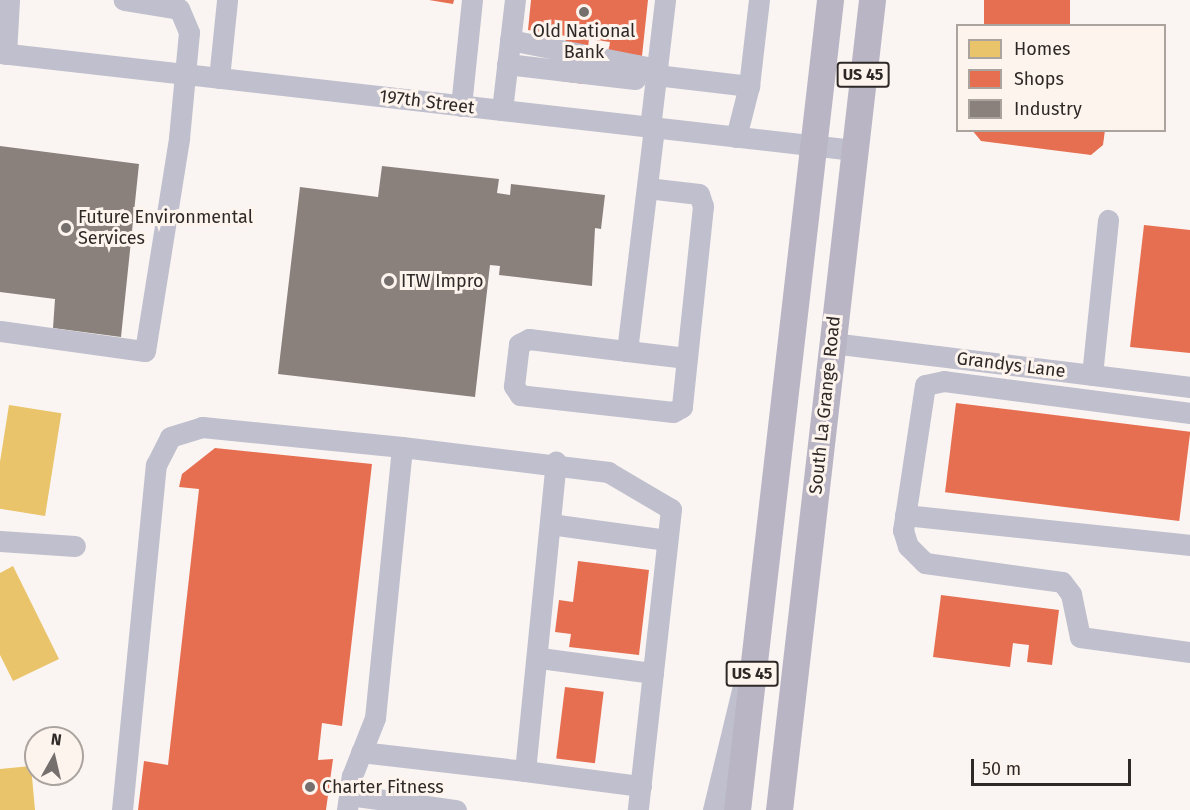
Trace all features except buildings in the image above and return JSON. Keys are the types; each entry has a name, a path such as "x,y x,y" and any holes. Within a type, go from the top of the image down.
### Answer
{"main road":[{"name":"US 45","path":"737,810 830,0"},
{"name":"South La Grange Road","path":"778,810 872,0"}],"street":[{"path":"3,53 9,0"},
{"path":"0,331 145,351 179,138 189,32 179,9 124,0"},
{"path":"219,78 227,0"},
{"path":"461,106 472,0"},
{"path":"502,110 515,0"},
{"path":"627,351 647,188 656,75 665,0"},
{"path":"736,137 749,86 759,0"},
{"path":"510,40 656,75"},
{"name":"197th Street","path":"3,53 854,150"},
{"path":"507,64 656,75 749,86"},
{"path":"647,188 699,194 703,206 682,406 673,412 520,395 514,386 519,344 529,339 687,358"},
{"path":"1092,375 1108,220"},
{"name":"Grandys Lane","path":"832,343 1190,387"},
{"path":"1190,413 944,381 925,385 905,516 908,546 925,564 1062,582 1071,594 1080,637 1190,652"},
{"path":"122,810 156,465 170,437 202,427 556,462 608,472 671,509 638,810"},
{"path":"402,447 375,718 361,752 348,802 456,810"},
{"path":"525,771 540,658 556,462"},
{"path":"905,516 1190,545"},
{"path":"550,524 668,540"},
{"path":"0,541 75,546"},
{"path":"713,810 719,803 731,717 756,646"},
{"path":"540,658 653,673"},
{"path":"361,752 641,786"}],"place":[{"name":"Old National Bank","path":"584,12"},
{"name":"Future Environmental Services","path":"66,228"},
{"name":"ITW Impro","path":"389,281"},
{"name":"Charter Fitness","path":"310,787"}]}
